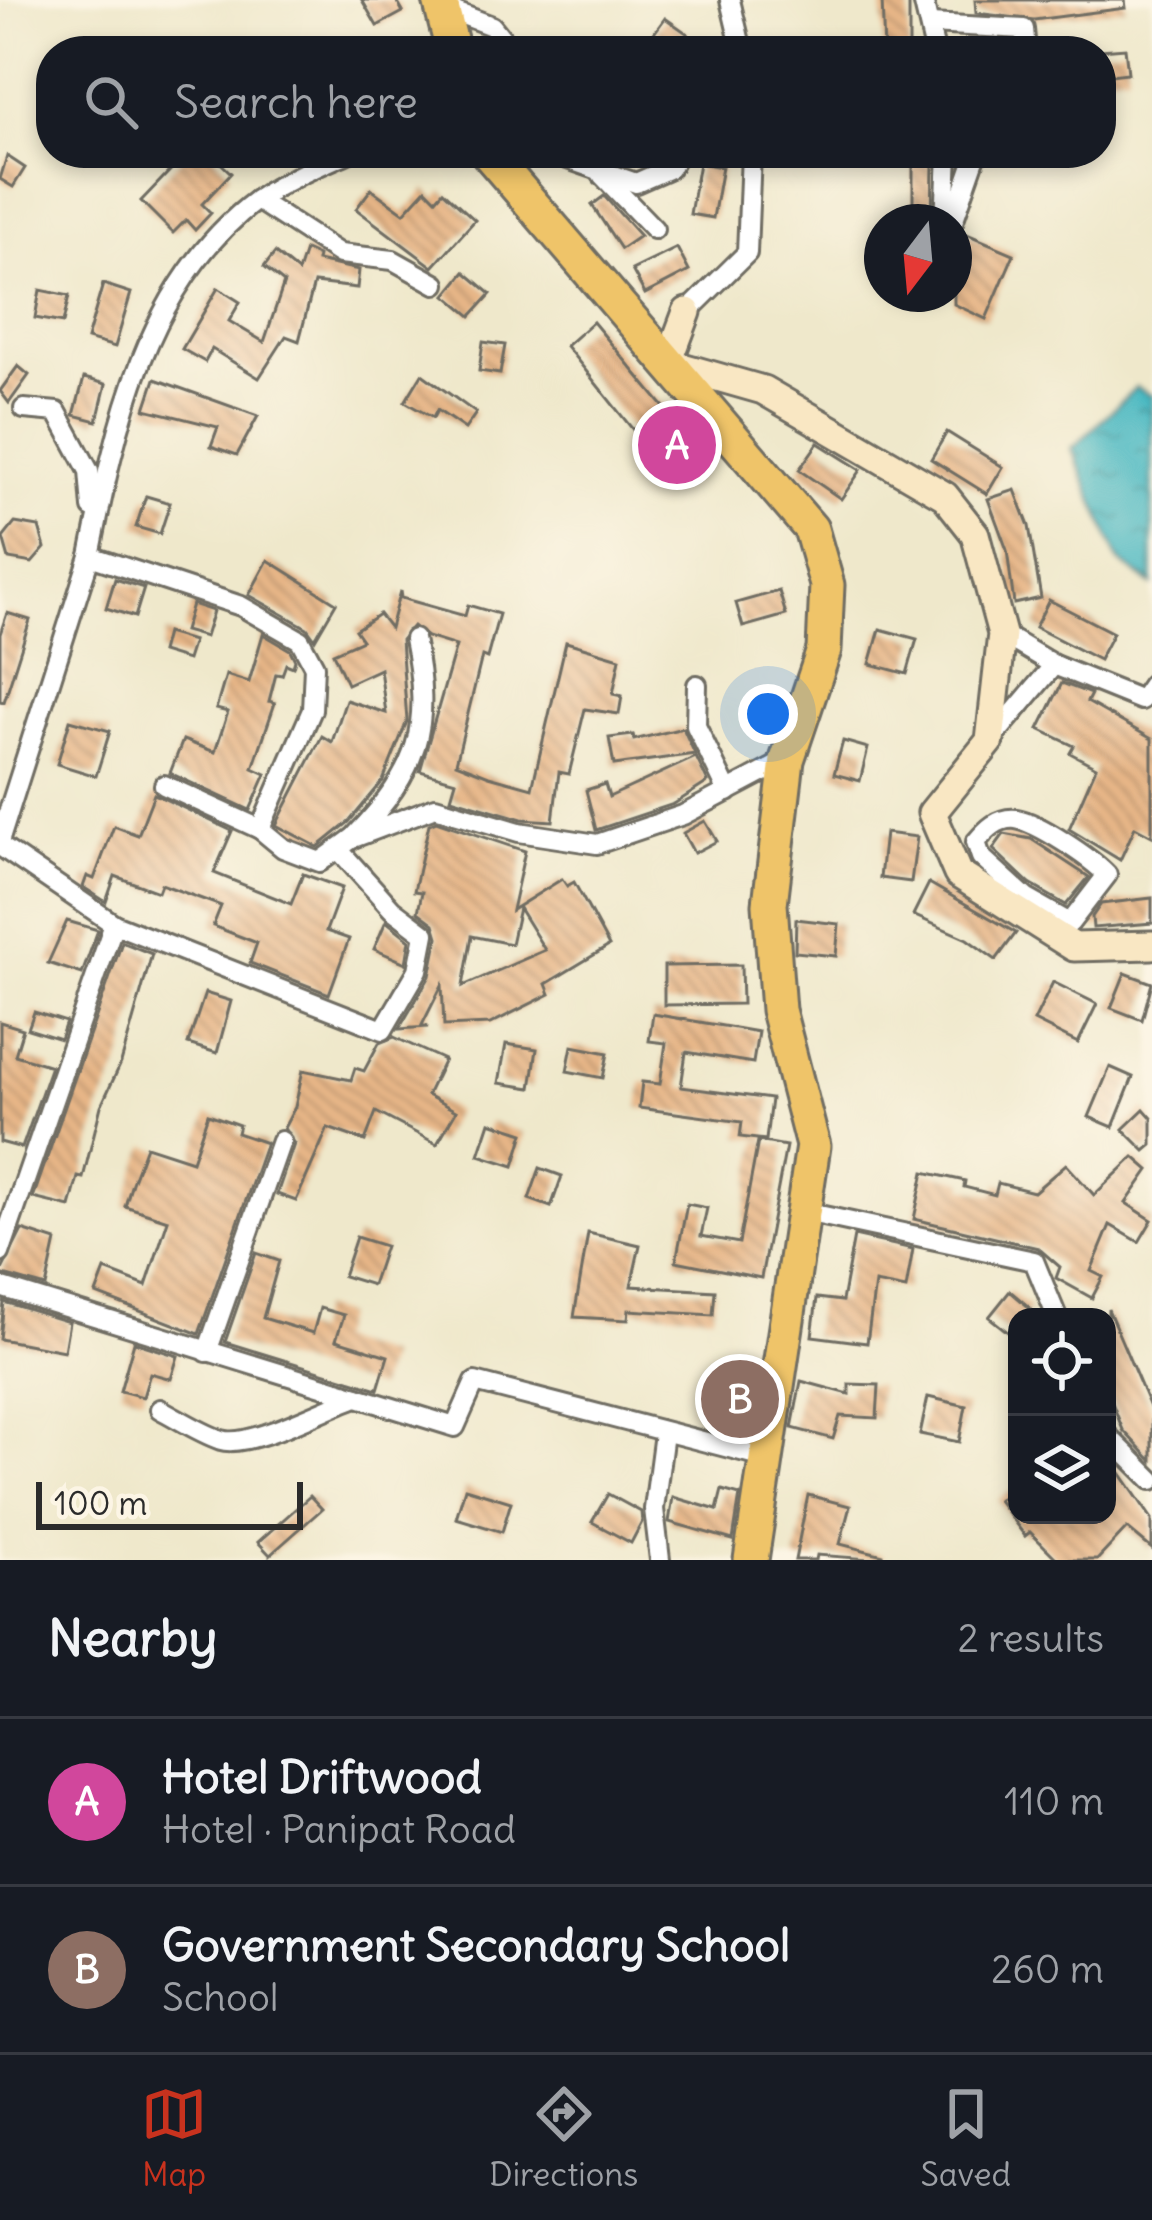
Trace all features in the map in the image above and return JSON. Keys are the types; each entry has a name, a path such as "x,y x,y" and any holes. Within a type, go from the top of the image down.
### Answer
{"highway":[{"path":"441,3 449,36"},
{"path":"501,168 811,529 827,585 824,650 787,760 770,904 778,1010 813,1146 751,1560"}],"street":[{"path":"730,0 738,36"},
{"path":"923,0 932,36"},
{"path":"441,3 492,26 500,36"},
{"path":"930,24 1024,29 1025,36"},
{"path":"320,168 257,200 189,272 147,338 105,474 90,556 0,843 113,924 383,1030 418,970 425,934 392,909 345,844"},
{"path":"589,168 636,183 670,168"},
{"path":"750,168 747,254 687,312 668,363 763,390 945,496 975,534 1002,634 990,741"},
{"path":"948,168 949,204"},
{"path":"956,204 971,168"},
{"path":"599,172 654,229"},
{"path":"257,200 340,254 393,260 436,284"},
{"path":"24,409 57,412 88,471 95,530"},
{"path":"90,556 241,607 300,640 314,666 312,710 260,829"},
{"path":"1002,634 1054,664 1148,697"},
{"path":"164,784 260,829 283,848 320,862 388,802 421,733 425,695 414,639"},
{"path":"1054,664 932,813 958,874 1021,904 1070,923 1107,875 1091,858 1017,819 991,825 976,842 981,857 1021,904 1074,947 1152,945"},
{"path":"697,685 696,726 728,792"},
{"path":"345,844 435,807 519,832 597,844 683,815 787,760"},
{"path":"0,1253 113,924"},
{"path":"207,1352 281,1142"},
{"path":"805,1212 1034,1261 1053,1308"},
{"path":"0,1287 455,1426 475,1382 764,1457"},
{"path":"160,1409 224,1442 260,1439 292,1420 357,1397"},
{"path":"656,1558 654,1509 664,1433"},
{"path":"1116,1445 1152,1480"}],"water":[{"path":"1136,387 1152,396 1152,585 1119,561 1072,449"}],"building":[{"path":"362,0 396,0 403,12 377,26"},
{"path":"882,0 909,0 909,36 883,36"},
{"path":"975,0 1125,0 1126,8 1034,20 976,13"},
{"path":"665,18 688,34 687,36 652,36"},
{"path":"1125,48 1128,73 1116,74 1116,49"},
{"path":"7,156 25,168 13,187 0,179"},
{"path":"173,168 226,168 231,173 202,204 211,213 195,230 186,220 173,233 141,201"},
{"path":"698,168 722,168 713,218 690,214"},
{"path":"913,168 933,168 932,204 913,204"},
{"path":"371,189 404,213 426,189 436,199 443,191 475,220 433,267 356,209"},
{"path":"604,196 640,236 621,249 592,205"},
{"path":"972,236 1014,254 986,319 971,312"},
{"path":"677,248 689,271 645,294 632,270"},
{"path":"305,250 318,256 317,261 359,270 357,288 314,283 299,341 286,336 259,378 212,349 205,362 182,349 218,288 240,302 229,321 264,342 284,283 264,267 275,253 298,272"},
{"path":"465,272 491,294 471,316 446,295"},
{"path":"103,284 131,293 115,347 87,339"},
{"path":"40,290 69,296 63,323 35,318"},
{"path":"593,322 708,460 677,485 566,346"},
{"path":"483,342 505,345 500,374 479,371"},
{"path":"18,366 29,375 9,403 0,391"},
{"path":"422,374 476,413 465,429 437,410 433,418 405,402"},
{"path":"84,378 106,384 97,421 74,415"},
{"path":"155,379 258,416 237,455 211,446 218,427 145,409"},
{"path":"947,432 1003,467 987,494 931,459"},
{"path":"818,443 861,470 841,499 799,470"},
{"path":"1015,490 1029,526 1041,598 1014,604 1007,550 988,499"},
{"path":"146,496 170,503 160,534 136,527"},
{"path":"15,523 39,527 45,548 32,563 9,559 3,538"},
{"path":"268,560 336,603 315,639 307,628 249,595"},
{"path":"115,579 144,588 135,617 106,608"},
{"path":"400,591 401,598 465,616 468,605 499,614 487,658 482,656 456,763 489,776 532,788 566,642 620,658 613,694 622,696 619,714 585,709 569,774 559,772 553,821 522,819 451,798 456,781 420,771 456,646 427,637 413,626 401,640 407,721 383,781 349,822 318,847 276,825 322,736 332,742 346,700 386,713 380,669 347,684 333,653 362,640 355,630 379,614 390,628"},
{"path":"779,591 786,615 743,627 736,603"},
{"path":"1049,600 1113,633 1099,660 1035,627"},
{"path":"192,604 213,611 205,637 184,631"},
{"path":"7,613 30,620 4,702 0,701 0,634"},
{"path":"880,629 917,639 907,674 870,664"},
{"path":"166,633 193,641 187,660 161,652"},
{"path":"263,634 290,650 295,660 293,667 286,664 282,675 276,674 269,701 275,703 253,768 266,774 250,810 170,773 183,740 215,752 228,712 216,709 226,675 249,682"},
{"path":"1062,683 1091,694 1087,702 1152,739 1152,836 1135,827 1120,860 1069,829 1096,767 1070,753 1074,746 1039,729"},
{"path":"70,720 110,731 96,776 57,764"},
{"path":"683,728 695,754 614,765 609,738 633,735 634,740"},
{"path":"843,741 868,748 860,781 834,774"},
{"path":"696,757 708,782 674,804 596,830 586,790 605,784 609,797"},
{"path":"154,794 232,831 214,873 291,904 303,874 342,888 326,931 349,939 329,994 250,963 257,943 213,926 221,906 161,884 158,892 115,876 106,902 83,887 87,876 94,879 114,826 138,835"},
{"path":"436,821 525,851 512,910 562,879 567,886 574,882 609,946 546,984 550,994 490,1024 444,1026 442,985 422,1025 428,1027 399,1029 430,976 438,937 434,924 418,912 422,892 414,891 429,824","holes":["519,908 545,950 463,986 472,936 511,944"]},
{"path":"705,821 717,841 694,853 683,833"},
{"path":"885,833 917,837 911,882 880,878"},
{"path":"1004,834 1031,839 1089,877 1066,905 1030,884 993,849"},
{"path":"929,883 1016,933 996,960 967,939 913,915"},
{"path":"1152,898 1152,923 1093,928 1092,917 1101,904"},
{"path":"796,919 839,924 836,956 795,952"},
{"path":"67,921 98,930 82,974 48,963"},
{"path":"386,921 410,940 406,963 374,949"},
{"path":"122,942 152,954 121,1063 101,1106 83,1178 78,1177 70,1207 33,1198"},
{"path":"741,965 742,1004 664,1005 664,966"},
{"path":"1125,973 1152,983 1142,1020 1111,1008"},
{"path":"1053,982 1097,1004 1078,1043 1034,1021"},
{"path":"205,993 231,1001 217,1053 188,1044"},
{"path":"34,1012 66,1022 60,1039 28,1029"},
{"path":"653,1014 758,1032 753,1063 686,1052 681,1087 771,1099 766,1140 740,1137 742,1122 639,1108 642,1082 660,1084 666,1043 649,1041"},
{"path":"0,1022 23,1029 15,1055 51,1066 22,1148 0,1142"},
{"path":"394,1037 444,1060 427,1095 456,1111 437,1144 376,1112 365,1141 328,1128 296,1201 277,1194 294,1144 284,1128 295,1107 303,1070 351,1080 355,1068 364,1071 379,1043"},
{"path":"506,1044 537,1049 531,1088 499,1083"},
{"path":"572,1046 608,1053 603,1078 567,1071"},
{"path":"1110,1067 1133,1077 1113,1127 1089,1117"},
{"path":"1144,1109 1152,1118 1152,1145 1145,1151 1123,1129"},
{"path":"208,1114 239,1125 237,1133 266,1143 199,1334 96,1294 105,1270 146,1286 168,1220 125,1206 132,1183 146,1146 192,1161"},
{"path":"490,1122 524,1133 514,1166 479,1155"},
{"path":"758,1141 786,1146 761,1278 676,1261 687,1204 707,1208 701,1236 739,1243"},
{"path":"1134,1157 1149,1170 1126,1203 1152,1220 1139,1242 1110,1225 1091,1271 1103,1277 1092,1298 1056,1278 1060,1267 1038,1248 914,1219 924,1172 965,1181 964,1187 995,1195 998,1183 1034,1192 1066,1164 1094,1195"},
{"path":"540,1168 562,1176 551,1207 529,1199"},
{"path":"22,1230 56,1241 46,1287 0,1274"},
{"path":"588,1233 640,1245 631,1286 715,1291 713,1315 629,1310 628,1320 574,1317"},
{"path":"854,1236 913,1249 906,1289 875,1283 867,1343 812,1336 817,1298 842,1301"},
{"path":"356,1237 385,1246 372,1285 343,1276"},
{"path":"256,1253 279,1261 263,1318 313,1333 320,1308 344,1315 336,1340 388,1356 378,1389 225,1342"},
{"path":"1010,1291 1030,1308 1008,1308 1008,1332 989,1317"},
{"path":"4,1302 69,1322 64,1351 0,1339"},
{"path":"1116,1328 1152,1412 1152,1461 1123,1430 1116,1412"},
{"path":"134,1342 178,1356 171,1379 150,1373 143,1397 120,1391"},
{"path":"801,1381 849,1394 849,1384 879,1385 877,1418 840,1416 833,1439 792,1428"},
{"path":"928,1397 966,1406 959,1442 920,1434"},
{"path":"1116,1467 1152,1519 1152,1549 1127,1528 1097,1560 1058,1560 1030,1532 1025,1536 1016,1524 1116,1524"},
{"path":"465,1488 511,1502 502,1532 456,1518"},
{"path":"722,1490 740,1495 733,1540 669,1522 673,1497 717,1510"},
{"path":"1008,1493 1008,1513 998,1500"},
{"path":"608,1494 641,1512 642,1522 631,1543 592,1522"},
{"path":"808,1495 850,1506 840,1544 883,1555 883,1560 817,1555 816,1560 795,1560"},
{"path":"310,1496 322,1509 270,1555 258,1542"}],"place":[{"name":"Hotel Driftwood","path":"677,445"},
{"name":"Government Secondary School","path":"740,1399"}]}
